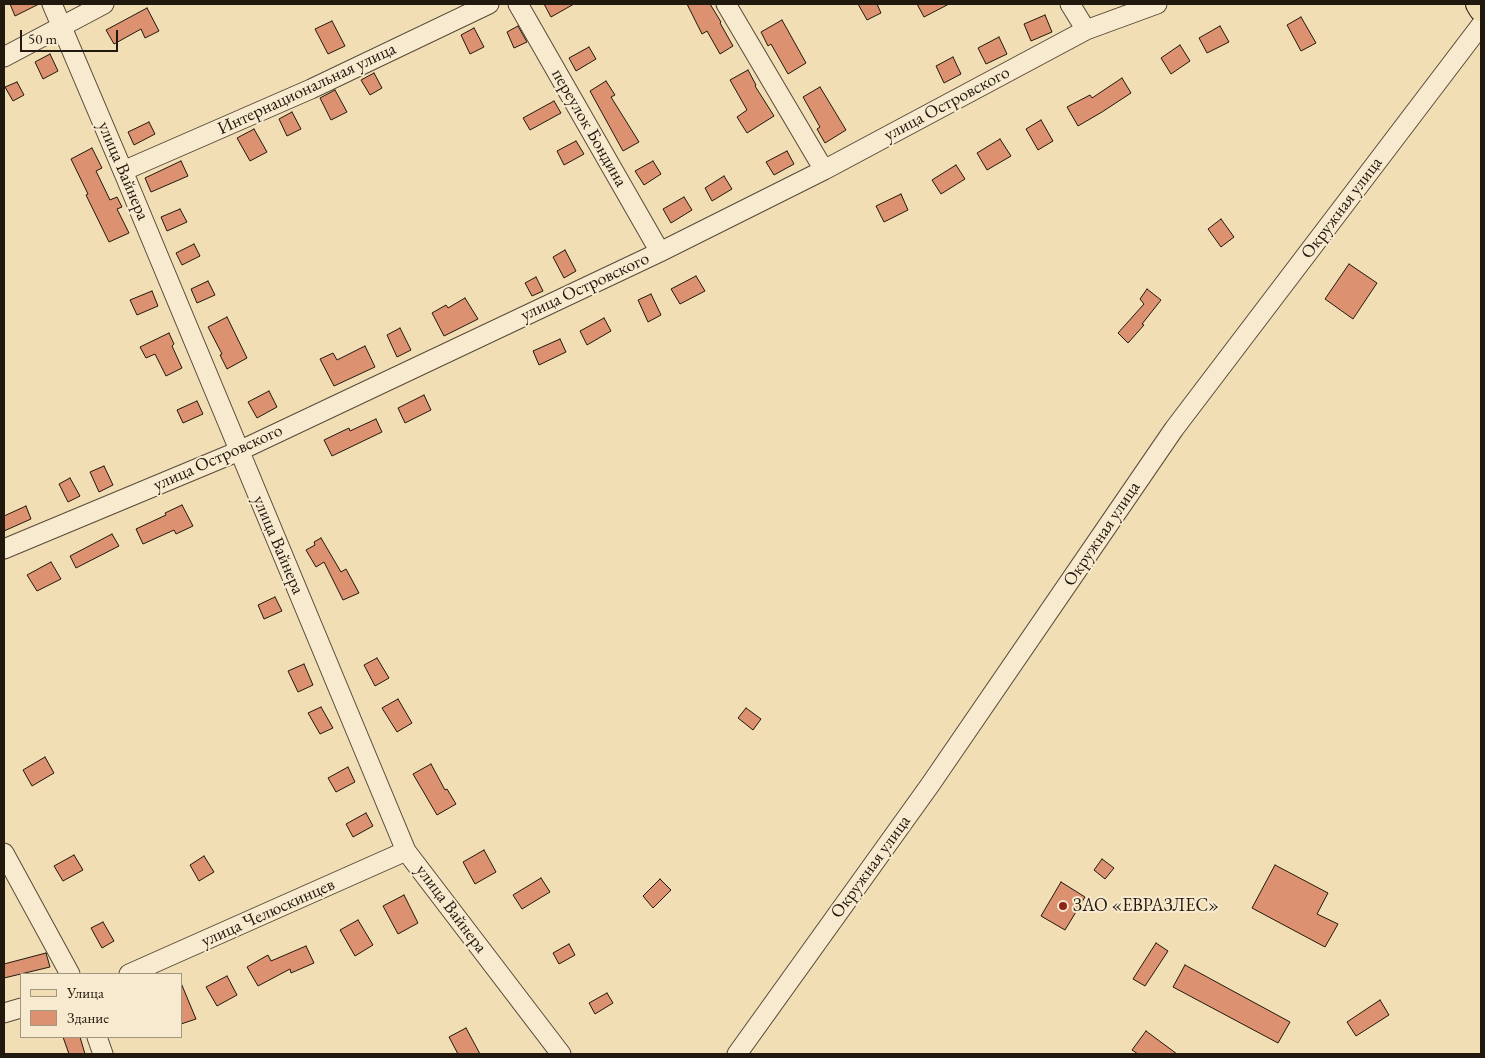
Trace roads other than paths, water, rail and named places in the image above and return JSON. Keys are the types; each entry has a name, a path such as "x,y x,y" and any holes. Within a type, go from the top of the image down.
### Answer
{"main road":[{"path":"1478,4 1481,9"}],"street":[{"name":"улица Вайнера","path":"52,4 406,852 561,1054"},
{"path":"4,57 104,4"},
{"name":"Интернациональная улица","path":"123,171 311,89 489,4"},
{"name":"переулок Бондина","path":"518,4 660,252"},
{"path":"726,4 824,170"},
{"path":"1070,4 1086,30"},
{"name":"улица Островского","path":"4,549 239,450 660,252 824,170 1086,30 1157,4"},
{"name":"Окружная улица","path":"737,1054 930,785 1174,429 1481,24"},
{"name":"улица Челюскинцев","path":"131,973 406,852"},
{"path":"4,853 69,973"},
{"path":"4,1013 20,1008"},
{"path":"97,1038 103,1054"}],"place":[{"name":"ЗАО «ЕВРАЗЛЕС»","path":"1063,906"}]}
